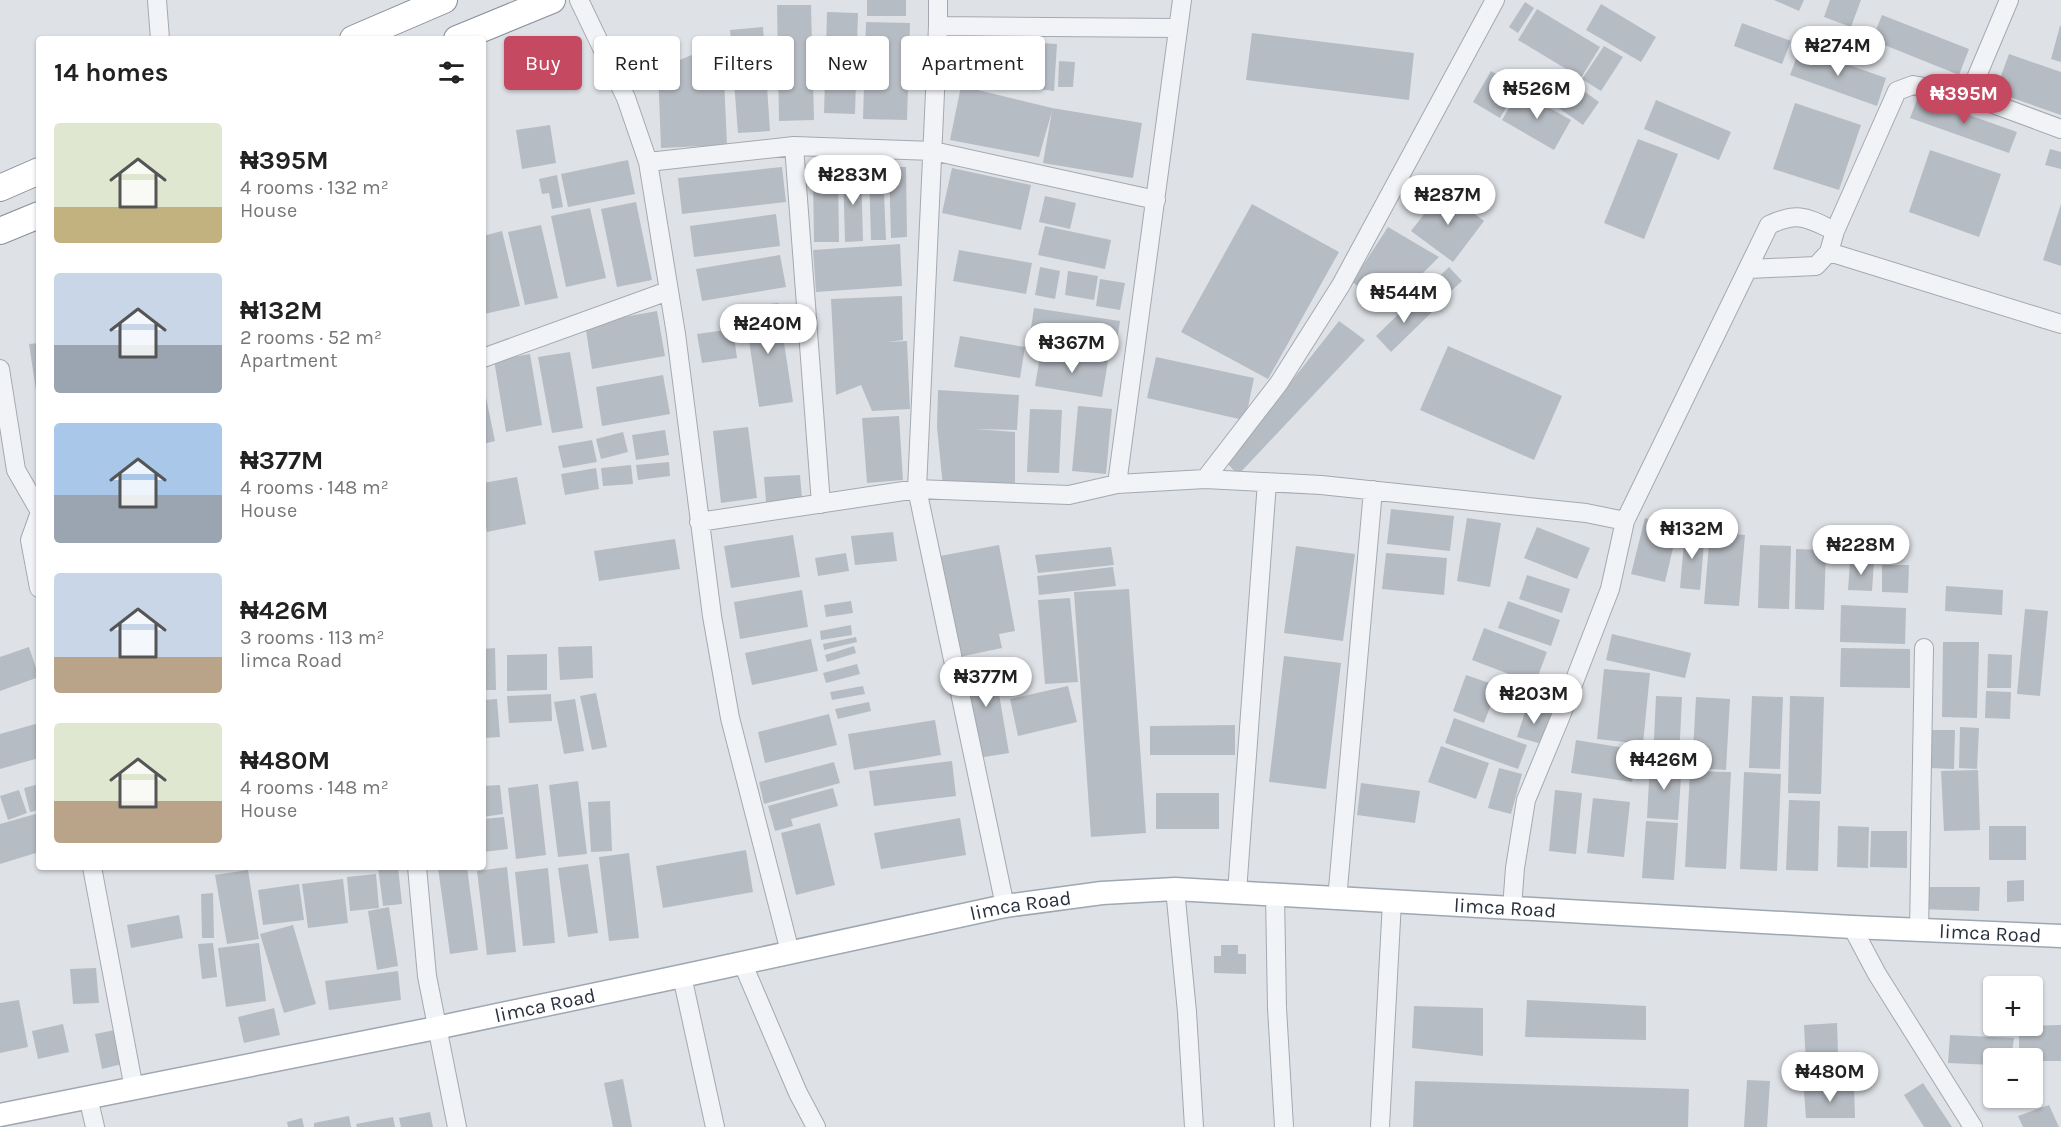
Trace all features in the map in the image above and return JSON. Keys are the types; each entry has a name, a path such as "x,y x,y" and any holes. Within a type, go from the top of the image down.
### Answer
{"highway":[{"path":"360,36 442,0"},
{"path":"464,36 552,0"},
{"path":"0,188 36,172"},
{"path":"0,231 36,215"}],"main road":[{"name":"limca Road","path":"0,1115 436,1028 1005,906 1102,893 1175,889 1337,900 1392,900 1852,927 2061,936"}],"street":[{"path":"157,0 160,36"},
{"path":"579,0 626,98 648,162 676,334 712,616 730,718 790,951"},
{"path":"938,0 917,489 1005,906"},
{"path":"1117,484 1182,0"},
{"path":"1205,479 1279,383 1336,294 1495,0"},
{"path":"1969,95 2009,0"},
{"path":"938,26 1178,28"},
{"path":"1749,268 1816,266 1828,252 1835,231 1897,91 1912,85 1969,95 2061,129"},
{"path":"648,162 794,146 933,151 1156,200"},
{"path":"794,146 821,504"},
{"path":"1512,908 1515,868 1526,800 1610,588 1625,522 1695,375 1769,225 1784,218 1803,216 1835,231"},
{"path":"1828,252 2061,324"},
{"path":"486,357 668,291"},
{"path":"0,369 16,470 36,505"},
{"path":"699,522 917,489 1069,495 1117,484 1205,479 1373,490 1586,513 1625,522"},
{"path":"1237,892 1267,482"},
{"path":"1337,900 1373,490"},
{"path":"36,523 30,540 36,572"},
{"path":"1919,930 1924,648"},
{"path":"93,870 134,1089"},
{"path":"417,870 427,976 457,1127"},
{"path":"1175,889 1187,1012 1194,1127"},
{"path":"1275,895 1277,1008 1284,1127"},
{"path":"1380,1127 1392,900"},
{"path":"1852,927 1877,974 1973,1127"},
{"path":"742,963 798,1093 816,1127"},
{"path":"682,976 715,1127"},
{"path":"88,1097 95,1127"}],"building":[{"path":"867,0 906,0 906,16 867,16"},
{"path":"1774,0 1804,0 1799,11"},
{"path":"1830,0 1861,0 1851,27 1824,17"},
{"path":"1525,2 1534,8 1518,33 1509,27"},
{"path":"1601,4 1656,37 1641,62 1586,30"},
{"path":"777,5 811,5 812,36 806,36 806,90 813,90 814,120 779,121 778,90 794,90 794,36 778,36"},
{"path":"1537,9 1600,47 1581,78 1518,40"},
{"path":"827,12 858,13 857,36 826,36"},
{"path":"1882,15 1969,49 1959,75 1872,40"},
{"path":"866,22 910,23 910,36 901,36 901,90 908,90 907,120 863,119 864,90 889,90 889,36 866,36"},
{"path":"1742,23 1791,41 1782,64 1734,46"},
{"path":"2061,26 2061,62 2051,59"},
{"path":"763,27 764,36 730,36 730,30"},
{"path":"1252,33 1414,53 1409,100 1246,80"},
{"path":"1045,43 1057,44 1054,91 1045,90"},
{"path":"1604,46 1623,57 1601,91 1582,79"},
{"path":"1800,48 1886,78 1877,106 1790,75"},
{"path":"2009,54 2061,72 2061,115 1995,92"},
{"path":"692,55 692,90 724,90 727,145 661,148 659,90 680,90 680,60"},
{"path":"1059,61 1075,62 1073,87 1058,87"},
{"path":"1491,71 1518,87 1500,118 1473,102"},
{"path":"1563,76 1599,102 1583,125 1546,99"},
{"path":"735,90 767,90 770,131 738,133"},
{"path":"825,90 856,90 855,114 824,113"},
{"path":"960,90 978,90 1052,108 1142,123 1133,178 1043,163 1052,111 1039,157 950,140"},
{"path":"1519,91 1571,120 1554,150 1502,120"},
{"path":"1918,97 2017,132 2009,153 1910,118"},
{"path":"1656,100 1731,132 1719,160 1644,129"},
{"path":"1795,103 1861,125 1839,190 1773,169"},
{"path":"550,125 556,163 522,169 516,130"},
{"path":"1638,139 1678,154 1644,239 1604,223"},
{"path":"2050,149 2061,152 2061,169 2045,165"},
{"path":"1930,150 2001,174 1979,237 1909,212"},
{"path":"628,160 635,194 568,207 561,174"},
{"path":"782,167 786,202 682,214 678,178"},
{"path":"889,167 906,167 907,237 891,238"},
{"path":"952,168 1031,185 1021,230 942,213"},
{"path":"861,170 863,241 845,242 843,171"},
{"path":"883,170 886,240 871,240 869,171"},
{"path":"557,175 563,207 552,209 549,193 542,194 539,179"},
{"path":"813,176 838,176 839,242 814,242"},
{"path":"1443,190 1484,221 1453,262 1411,231"},
{"path":"1045,196 1076,203 1070,229 1039,222"},
{"path":"636,202 652,280 617,287 601,209"},
{"path":"1252,204 1339,252 1268,379 1181,332"},
{"path":"2061,204 2061,266 2043,260"},
{"path":"590,208 606,278 566,287 551,216"},
{"path":"776,214 780,246 694,257 690,226"},
{"path":"541,225 558,298 525,305 508,232"},
{"path":"1045,226 1111,240 1105,269 1038,255"},
{"path":"1388,227 1439,257 1389,307 1352,282"},
{"path":"502,231 520,306 486,314 486,235"},
{"path":"900,244 902,286 816,292 813,250"},
{"path":"959,250 1032,263 1026,294 953,281"},
{"path":"780,255 786,287 702,301 696,269"},
{"path":"1040,267 1060,271 1055,299 1035,295"},
{"path":"1449,267 1462,281 1435,306 1422,293"},
{"path":"1068,271 1098,276 1094,300 1065,295"},
{"path":"1100,279 1125,283 1120,310 1096,306"},
{"path":"902,296 903,340 887,342 907,341 910,409 872,411 861,385 836,395 831,299"},
{"path":"1417,296 1432,312 1391,352 1376,336"},
{"path":"778,303 793,402 759,407 744,307"},
{"path":"1034,308 1120,321 1115,354 1029,341"},
{"path":"657,311 665,356 592,369 585,324"},
{"path":"1339,321 1365,340 1238,475 1227,463"},
{"path":"733,329 737,358 702,363 697,334"},
{"path":"960,336 1025,347 1020,378 954,367"},
{"path":"36,343 36,391 29,344"},
{"path":"1448,346 1562,396 1534,460 1420,410"},
{"path":"1041,350 1108,361 1102,397 1035,386"},
{"path":"570,352 583,428 552,433 538,357"},
{"path":"530,354 542,425 506,432 494,360"},
{"path":"1156,357 1254,378 1247,412 1239,419 1147,398"},
{"path":"663,375 670,414 602,426 596,387"},
{"path":"938,390 1019,395 1017,430 975,429 1015,432 1015,486 943,487 937,427"},
{"path":"486,398 495,441 486,443"},
{"path":"1078,406 1112,409 1106,474 1072,471"},
{"path":"1030,409 1062,410 1059,473 1027,472"},
{"path":"899,416 903,480 867,483 862,418"},
{"path":"748,427 757,498 721,503 713,431"},
{"path":"665,430 669,455 636,460 632,435"},
{"path":"623,432 628,452 601,459 596,439"},
{"path":"592,440 597,462 563,468 558,446"},
{"path":"669,462 670,476 638,480 636,465"},
{"path":"631,465 633,484 603,486 601,468"},
{"path":"596,468 599,489 565,495 561,474"},
{"path":"800,475 802,499 766,502 764,477"},
{"path":"517,477 526,524 487,532 486,482"},
{"path":"1391,509 1454,516 1450,551 1387,544"},
{"path":"1467,518 1501,523 1490,587 1457,581"},
{"path":"1645,518 1678,527 1665,582 1631,574"},
{"path":"1537,527 1590,548 1577,579 1524,558"},
{"path":"1685,530 1705,532 1700,590 1680,588"},
{"path":"893,532 897,561 855,565 851,536"},
{"path":"1710,532 1745,535 1739,606 1704,604"},
{"path":"793,535 800,577 731,588 724,546"},
{"path":"675,539 680,569 599,581 594,551"},
{"path":"999,545 1015,631 999,634 1002,648 959,657 940,556"},
{"path":"1760,545 1791,546 1789,609 1758,608"},
{"path":"1296,546 1355,554 1343,641 1284,633"},
{"path":"1111,547 1114,565 1038,573 1035,555"},
{"path":"1796,549 1826,550 1824,610 1795,609"},
{"path":"846,553 849,571 818,576 815,558"},
{"path":"1386,553 1447,558 1444,595 1382,589"},
{"path":"1850,561 1874,562 1872,591 1848,590"},
{"path":"1882,565 1909,565 1908,593 1882,592"},
{"path":"1113,567 1116,586 1039,595 1037,576"},
{"path":"1527,575 1570,589 1562,613 1519,599"},
{"path":"1946,586 2003,590 2002,615 1945,611"},
{"path":"1129,589 1146,833 1091,837 1074,592"},
{"path":"802,590 808,627 740,639 734,602"},
{"path":"1070,598 1078,682 1045,684 1038,600"},
{"path":"851,601 853,613 826,617 824,605"},
{"path":"1508,601 1560,620 1551,646 1498,628"},
{"path":"1841,605 1906,608 1905,644 1840,642"},
{"path":"2025,609 2048,611 2040,696 2017,694"},
{"path":"851,625 852,635 821,640 820,631"},
{"path":"1484,628 1547,652 1535,684 1472,660"},
{"path":"1612,634 1691,653 1685,678 1606,660"},
{"path":"856,637 857,642 824,650 823,644"},
{"path":"811,639 818,671 752,685 745,653"},
{"path":"1943,642 1979,642 1977,718 1942,717"},
{"path":"592,646 593,678 560,680 558,647"},
{"path":"854,646 856,653 827,662 825,655"},
{"path":"29,647 36,668 36,678 0,691 0,657"},
{"path":"495,648 496,690 486,690 486,649"},
{"path":"1841,648 1910,649 1910,688 1840,687"},
{"path":"547,654 547,690 507,691 507,655"},
{"path":"1988,654 2012,655 2011,688 1987,688"},
{"path":"1284,656 1341,663 1326,789 1269,782"},
{"path":"993,658 1009,753 978,758 962,663"},
{"path":"857,664 860,674 826,683 823,673"},
{"path":"1604,669 1650,673 1643,744 1597,739"},
{"path":"1466,675 1498,686 1484,723 1453,711"},
{"path":"863,686 865,694 832,700 830,692"},
{"path":"1068,686 1077,722 1018,736 1010,699"},
{"path":"1986,691 2011,692 2010,719 1985,718"},
{"path":"596,693 607,747 592,750 580,696"},
{"path":"551,694 552,721 509,723 507,696"},
{"path":"1656,696 1682,697 1679,760 1653,759"},
{"path":"1752,696 1783,697 1780,769 1749,768"},
{"path":"1790,696 1824,697 1821,794 1788,793"},
{"path":"1696,697 1730,699 1726,770 1692,768"},
{"path":"497,699 500,737 486,738 486,700"},
{"path":"575,699 584,751 564,754 554,702"},
{"path":"869,702 871,711 838,719 835,709"},
{"path":"1527,706 1552,714 1542,744 1517,737"},
{"path":"829,714 837,745 765,763 758,732"},
{"path":"1454,718 1527,745 1518,769 1445,743"},
{"path":"935,720 941,755 854,770 848,734"},
{"path":"36,724 36,759 0,769 0,734"},
{"path":"1235,725 1235,755 1150,755 1150,726"},
{"path":"1960,727 1979,728 1977,769 1959,768"},
{"path":"1930,730 1955,730 1954,769 1929,768"},
{"path":"1576,740 1637,750 1632,782 1571,773"},
{"path":"1441,746 1489,763 1476,799 1428,782"},
{"path":"952,761 956,796 874,806 869,771"},
{"path":"834,762 840,783 764,804 759,782"},
{"path":"1650,762 1682,764 1678,820 1647,818"},
{"path":"1499,768 1522,774 1511,814 1488,808"},
{"path":"1978,770 1980,830 1944,831 1941,771"},
{"path":"1690,771 1731,772 1726,869 1685,867"},
{"path":"1744,772 1781,774 1777,871 1740,869"},
{"path":"578,781 587,854 558,857 549,785"},
{"path":"1361,783 1420,791 1415,823 1357,815"},
{"path":"538,784 546,855 516,859 508,788"},
{"path":"36,785 36,811 30,812 24,788"},
{"path":"500,785 503,814 486,817 486,786"},
{"path":"833,788 838,806 791,819 793,826 775,831 768,806"},
{"path":"19,790 27,813 8,820 0,796"},
{"path":"1555,790 1582,793 1576,854 1549,851"},
{"path":"1156,793 1219,793 1219,829 1156,829"},
{"path":"1593,798 1630,802 1624,857 1587,853"},
{"path":"1789,800 1820,801 1818,871 1786,870"},
{"path":"610,801 612,851 591,852 588,802"},
{"path":"36,814 36,853 0,864 0,824"},
{"path":"504,817 508,849 486,852 486,819"},
{"path":"960,818 966,855 881,869 874,833"},
{"path":"1646,821 1678,823 1674,880 1642,878"},
{"path":"820,823 835,885 796,895 781,833"},
{"path":"1838,826 1869,827 1868,868 1837,867"},
{"path":"1989,826 2026,826 2026,860 1989,860"},
{"path":"1871,831 1907,831 1907,868 1870,867"},
{"path":"746,850 753,892 663,908 656,866"},
{"path":"629,853 639,938 609,941 599,857"},
{"path":"588,864 598,933 568,937 558,868"},
{"path":"507,867 516,952 487,955 477,871"},
{"path":"548,868 555,943 523,946 515,872"},
{"path":"248,870 259,939 227,944 215,875"},
{"path":"378,870 398,870 402,904 383,906"},
{"path":"438,870 467,870 478,950 450,954"},
{"path":"376,874 379,908 350,911 347,877"},
{"path":"343,879 348,923 308,928 302,884"},
{"path":"2024,880 2024,901 2007,902 2007,881"},
{"path":"299,884 304,920 263,925 258,890"},
{"path":"1920,887 1980,887 1979,911 1920,909"},
{"path":"213,893 214,938 202,938 201,894"},
{"path":"389,907 398,966 377,970 368,911"},
{"path":"179,915 183,938 131,948 127,925"},
{"path":"293,925 316,1004 284,1013 260,934"},
{"path":"213,943 217,977 202,979 198,944"},
{"path":"259,943 266,1001 226,1007 218,948"},
{"path":"1221,945 1238,945 1238,954 1246,954 1246,974 1214,973 1214,956 1221,956"},
{"path":"96,968 99,1003 73,1004 70,969"},
{"path":"398,971 401,1000 329,1010 325,981"},
{"path":"19,1000 28,1047 0,1053 0,1003"},
{"path":"1527,1000 1646,1006 1646,1040 1525,1037"},
{"path":"1414,1006 1483,1008 1483,1056 1412,1048"},
{"path":"274,1008 280,1035 244,1043 238,1017"},
{"path":"1837,1023 1839,1084 1807,1086 1804,1025"},
{"path":"63,1024 69,1052 38,1059 32,1031"},
{"path":"2043,1025 2061,1025 2061,1061 2043,1061 2043,1048 2019,1048 2019,1036 2043,1036"},
{"path":"115,1030 122,1064 102,1069 95,1034"},
{"path":"1950,1035 2014,1038 2013,1048 1983,1048 1983,1065 1948,1063"},
{"path":"623,1079 632,1127 613,1127 604,1083"},
{"path":"1747,1080 1770,1081 1767,1127 1744,1127"},
{"path":"1415,1081 1689,1089 1688,1127 1413,1127"},
{"path":"1923,1083 1952,1127 1924,1127 1904,1095"},
{"path":"1854,1086 1855,1118 1806,1118 1804,1091"},
{"path":"2049,1105 2059,1127 2023,1127 2018,1116"},
{"path":"430,1112 433,1127 401,1127 399,1118"},
{"path":"349,1116 351,1127 314,1127 314,1123"},
{"path":"393,1117 395,1127 357,1127 356,1124"},
{"path":"302,1118 304,1127 288,1127 287,1122"}]}
